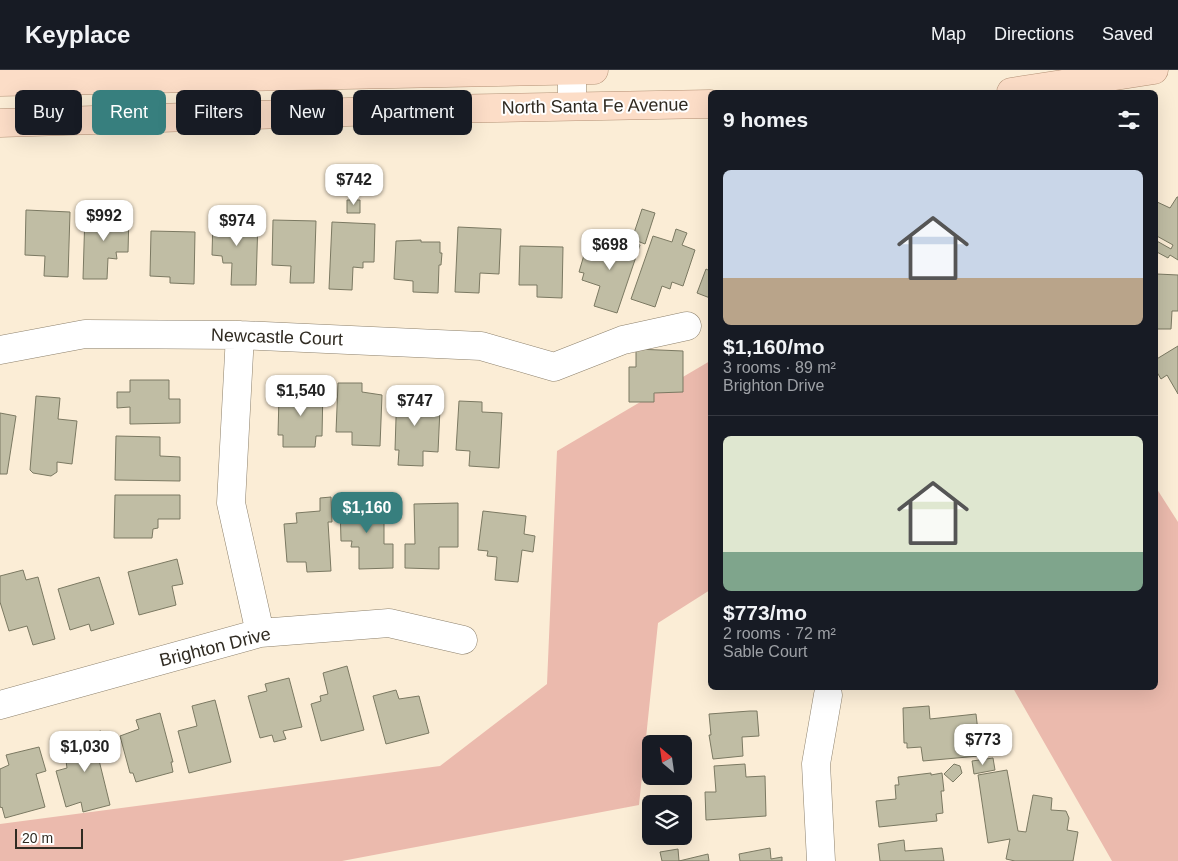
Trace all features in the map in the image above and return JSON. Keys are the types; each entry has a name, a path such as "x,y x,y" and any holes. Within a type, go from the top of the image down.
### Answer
{"main road":[{"name":"North Santa Fe Avenue","path":"0,82 594,70"},
{"path":"1024,90 1154,70"},
{"name":"North Santa Fe Avenue","path":"0,123 572,106 708,104"}],"street":[{"path":"572,70 572,106"},
{"name":"Newcastle Court","path":"0,350 85,334 240,335 481,346 554,367 623,340 687,326"},
{"path":"240,335 231,503 260,633"},
{"name":"Brighton Drive","path":"0,705 260,633 389,623 463,640"},
{"path":"821,861 816,764 828,695"}],"shaded area":[{"path":"708,362 708,591 658,623 646,735 642,735 642,776 639,805 342,861 0,861 0,824 440,766 547,684 557,451"},
{"path":"1158,491 1178,522 1178,861 1112,861 1014,690 1158,690"}],"building":[{"path":"1178,197 1178,260 1170,255 1168,258 1158,253 1158,242 1171,249 1173,245 1158,237 1158,202 1170,208"},
{"path":"347,200 360,200 360,213 347,213"},
{"path":"642,209 655,213 645,244 632,239"},
{"path":"26,210 70,212 68,277 44,276 45,256 25,255"},
{"path":"85,213 129,214 128,252 116,252 117,259 108,258 107,279 83,279"},
{"path":"215,216 258,219 256,285 231,285 232,263 223,263 222,256 212,255 213,218"},
{"path":"273,220 316,221 314,283 290,283 291,266 272,265"},
{"path":"332,222 375,224 374,262 363,262 363,268 353,267 352,290 329,289"},
{"path":"458,227 501,229 499,274 480,273 479,293 455,292"},
{"path":"676,229 687,233 682,245 695,250 683,286 672,282 670,289 662,286 655,307 631,299 653,236 672,242"},
{"path":"151,231 195,232 194,284 170,283 170,277 150,276"},
{"path":"596,237 623,247 626,240 640,245 617,313 594,306 600,286 582,280 584,273 579,272 584,255 590,257"},
{"path":"421,240 421,242 440,242 440,253 442,253 441,265 439,265 438,293 413,292 413,281 394,279 396,241"},
{"path":"520,246 563,247 562,298 537,297 537,285 519,285"},
{"path":"706,269 708,270 708,297 697,293"},
{"path":"1158,274 1178,275 1178,311 1172,311 1171,329 1158,329"},
{"path":"1178,346 1178,394 1167,375 1161,379 1158,374 1158,358"},
{"path":"636,349 683,351 683,392 654,393 654,402 629,402 629,367 636,367"},
{"path":"130,380 169,380 169,399 180,399 180,423 130,424 130,407 117,408 117,392 130,392"},
{"path":"338,383 362,383 362,392 382,395 380,446 352,445 352,432 336,432"},
{"path":"299,386 323,386 322,436 316,436 315,447 283,447 283,435 278,435 279,396 299,395"},
{"path":"397,387 421,387 420,408 440,408 438,452 423,451 423,466 398,465 399,450 395,450"},
{"path":"36,396 60,398 58,419 77,421 72,464 57,462 57,472 51,476 33,473 30,470"},
{"path":"459,401 482,402 482,412 502,413 499,468 469,466 470,451 456,450"},
{"path":"0,413 16,416 7,474 0,474"},
{"path":"116,436 160,437 160,456 180,457 180,481 115,480"},
{"path":"115,495 180,495 180,519 158,519 158,528 153,529 152,538 114,538"},
{"path":"331,497 332,522 328,522 331,571 307,572 306,562 287,562 284,524 297,523 296,513 320,511 320,498"},
{"path":"384,503 384,544 393,544 393,568 359,569 359,547 351,547 352,541 341,541 340,504"},
{"path":"458,503 458,547 439,547 439,569 405,568 405,544 415,544 414,504"},
{"path":"483,511 526,516 524,534 535,536 533,552 522,550 518,582 495,580 497,557 487,556 488,551 478,550"},
{"path":"177,559 183,584 172,586 176,605 139,615 128,572"},
{"path":"23,570 26,580 38,577 55,639 33,645 27,626 9,631 0,602 0,576"},
{"path":"99,577 114,624 91,631 89,624 70,630 58,589"},
{"path":"347,666 364,730 321,741 311,704 321,701 320,696 328,694 323,673"},
{"path":"289,678 302,727 283,731 286,739 274,742 272,735 260,738 248,696 267,691 265,684"},
{"path":"396,690 399,699 419,696 429,733 386,744 373,696"},
{"path":"215,700 231,762 189,773 178,731 197,726 192,706"},
{"path":"929,706 930,719 976,714 979,740 982,743 983,751 979,756 923,761 921,747 907,748 907,743 904,743 903,708"},
{"path":"757,711 759,736 742,737 743,756 713,759 709,735 711,735 709,714"},
{"path":"160,713 173,762 171,762 173,772 136,782 133,773 130,773 120,736 139,729 136,720"},
{"path":"101,731 107,754 98,756 110,805 83,812 81,802 66,807 56,771 67,768 66,761 73,760 68,738"},
{"path":"39,747 46,771 36,774 45,807 5,818 0,806 0,769 9,765 6,755"},
{"path":"993,758 995,770 974,774 972,761"},
{"path":"745,764 746,777 765,776 766,816 706,820 705,792 716,792 714,766"},
{"path":"954,764 960,766 962,773 953,782 944,774"},
{"path":"1007,770 1018,831 1026,832 1033,795 1052,798 1051,810 1066,811 1069,818 1067,830 1078,832 1073,861 1015,861 1006,859 1010,839 988,843 978,775"},
{"path":"931,773 931,775 942,773 944,791 941,791 943,813 936,814 937,821 879,827 876,801 896,799 895,785 899,785 898,777"},
{"path":"904,840 905,851 942,848 944,861 880,861 878,844"},
{"path":"770,848 771,859 782,857 782,861 740,861 739,854"},
{"path":"678,849 679,861 662,861 660,852"},
{"path":"708,854 709,861 679,861"}]}
